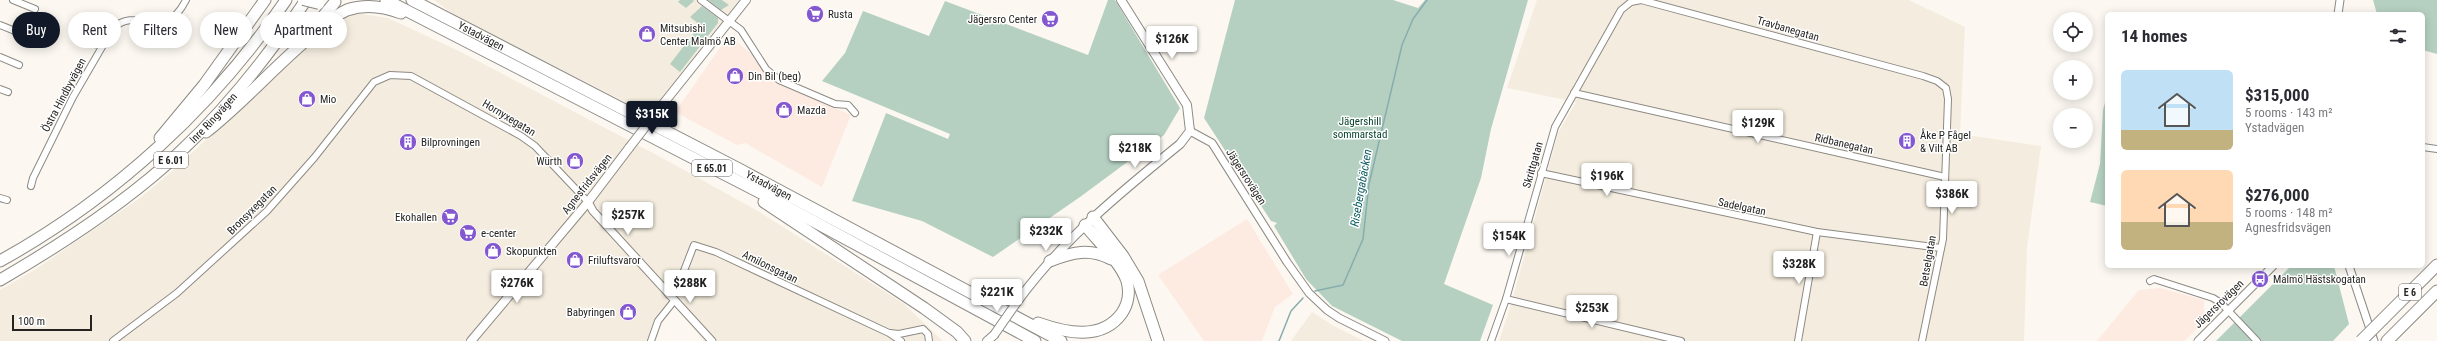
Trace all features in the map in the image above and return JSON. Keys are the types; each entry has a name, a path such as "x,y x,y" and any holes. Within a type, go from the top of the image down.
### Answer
{"highway":[{"path":"131,170 187,106 265,0"},
{"name":"Inre Ringvägen","path":"0,262 87,206 169,138 204,103 254,44 286,0"},
{"path":"303,0 319,4"},
{"name":"Inre Ringvägen","path":"0,280 86,226 180,152 246,79 306,0"},
{"name":"Ystadvägen","path":"386,0 707,165 1035,341"},
{"name":"Ystadvägen","path":"412,0 660,128 1061,341"},
{"path":"425,0 450,20"},
{"path":"327,12 335,2"},
{"path":"345,12 364,7 388,9 421,22 440,27"},
{"path":"180,152 224,118 296,48"},
{"path":"707,165 942,321 957,332 965,341"},
{"path":"969,292 983,296 1056,329 1070,332 1091,332 1109,326 1123,311 1128,300 1126,279 1113,261 1089,221"},
{"path":"1089,221 1123,256 1138,281 1158,341"},
{"path":"1050,261 1082,252 1098,254 1113,261"},
{"name":"E 6","path":"2361,341 2437,265"},
{"name":"E 6","path":"2387,341 2437,290"},
{"path":"942,321 956,341"}],"main road":[{"name":"Agnesfridsvägen","path":"471,341 588,202 659,109 746,0"},
{"path":"992,338 1017,302 1050,261 1089,221 1180,144 1190,131 1187,105 1121,0"}],"street":[{"path":"13,0 35,9"},
{"name":"Östra Hindbyvägen","path":"31,186 33,178 73,97 113,28 119,23 130,20 168,21 180,12 186,0"},
{"path":"701,0 741,30 766,69 779,80 835,104 848,105 855,113"},
{"name":"Travbanegatan","path":"1623,7 1636,0 1651,2 1930,78 1943,83 1946,88"},
{"path":"2338,12 2340,0"},
{"name":"Skrittgatan","path":"1491,341 1506,299 1555,127 1623,7"},
{"path":"0,25 12,30"},
{"path":"0,57 19,65"},
{"name":"Hornyxegatan","path":"386,76 400,74 411,76 521,136 535,146 588,202 593,211 671,298 712,341"},
{"name":"Bronsyxegatan","path":"113,341 177,293 267,211 314,158 372,85 386,76"},
{"name":"Betselgatan","path":"1922,341 1942,248 1948,99 1946,88"},
{"path":"0,89 8,92"},
{"name":"Ridbanegatan","path":"1574,93 1945,177"},
{"name":"Jägersrovägen","path":"1190,131 1212,143 1286,262 1309,293 1333,314 1385,341"},
{"path":"2425,147 2437,149"},
{"name":"Sadelgatan","path":"1541,173 1817,232 1942,248"},
{"path":"0,198 7,200"},
{"path":"1798,341 1817,232"},
{"name":"Amilonsgatan","path":"671,298 694,245 716,252 889,333 901,341"},
{"name":"Jägersrovägen","path":"2198,341 2271,268"},
{"path":"2349,268 2374,341"},
{"path":"2150,280 2154,279 2212,298 2228,310 2257,341"},
{"path":"651,341 658,321 671,298"},
{"path":"1506,299 1681,341"},
{"name":"Amilonsgatan","path":"889,333 899,334 923,329 928,334 929,341"}],"shaded area":[{"path":"434,0 739,0 649,114 456,16"},
{"path":"1537,0 1909,0 1965,27 1960,134 2041,146 2027,248 2024,341 1499,341 1510,308 1558,133 1576,102 1507,88"},
{"path":"356,13 388,18 459,51 666,160 758,211 903,303 943,341 704,341 674,306 663,321 656,341 0,341 0,290 36,269 140,198 177,167 303,48 347,48 347,15"},
{"path":"729,35 750,53 762,69 779,84 851,115 822,187 745,143 737,145 675,112"},
{"path":"1247,219 1293,294 1275,307 1262,341 1204,341 1158,275"},
{"path":"2160,288 2204,300 2204,312 2208,318 2184,341 2097,341 2139,290"},
{"path":"1312,312 1332,325 1364,341 1291,341"}],"green space":[{"path":"680,0 694,1 686,8 678,2"},
{"path":"708,0 722,0 729,5 721,10"},
{"path":"1108,0 1115,0 1180,108 1164,135 1080,197 993,257 922,221 852,201 886,113 948,139 950,134 822,81 845,53 863,11 929,36 945,1 1088,55"},
{"name":"Jägershill sommarstad","path":"1235,0 1393,0 1418,8 1425,0 1528,0 1491,129 1481,178 1444,284 1493,305 1480,341 1402,341 1332,306 1306,279 1274,226 1277,223 1271,221 1204,118"},
{"path":"2373,0 2437,0 2437,54 2425,51 2425,12 2376,12"},
{"path":"702,6 718,18 718,23 680,72 670,64 700,25 690,17"},
{"path":"2105,102 2105,206 2090,202 2100,164 2103,110"},
{"path":"2289,268 2335,268 2349,324 2333,341 2216,341"}],"waterway":[{"name":"Risebergabäcken","path":"1315,291 1343,285 1363,239 1369,184 1402,45 1413,19 1427,0"},
{"name":"Risebergabäcken","path":"1279,341 1291,311 1303,298"}],"place":[{"name":"Rusta","path":"815,14"},
{"name":"Jägersro Center","path":"1050,19"},
{"name":"Mitsubishi Center Malmö AB","path":"647,34"},
{"name":"Din Bil (beg)","path":"735,76"},
{"name":"Mio","path":"307,99"},
{"name":"Mazda","path":"784,110"},
{"name":"Åke P Fågel & Vilt AB","path":"1907,141"},
{"name":"Bilprovningen","path":"408,142"},
{"name":"Würth","path":"575,161"},
{"name":"Ekohallen","path":"450,217"},
{"name":"e-center","path":"468,233"},
{"name":"Skopunkten","path":"493,251"},
{"name":"Friluftsvaror","path":"575,260"},
{"name":"Malmö Hästskogatan","path":"2260,279"},
{"name":"Babyringen","path":"628,312"}]}
